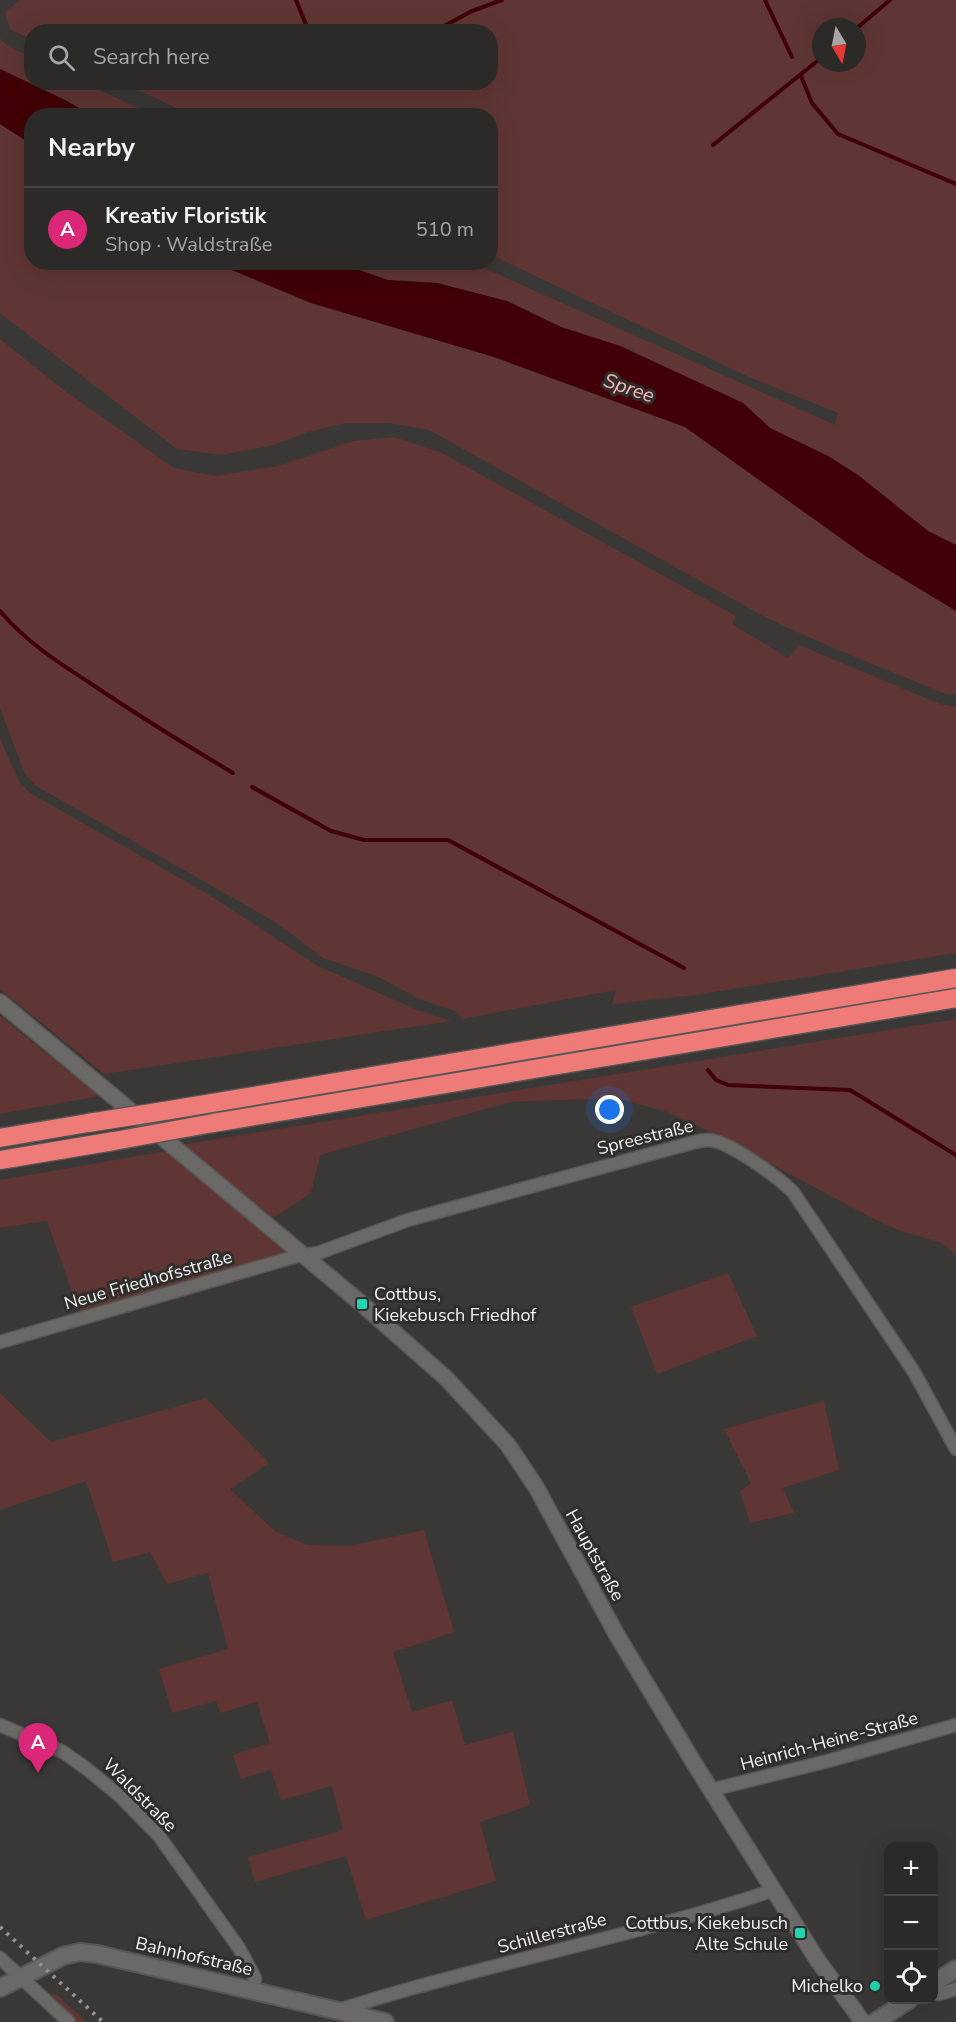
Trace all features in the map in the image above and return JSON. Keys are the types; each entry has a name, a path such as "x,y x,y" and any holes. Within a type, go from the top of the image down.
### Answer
{"highway":[{"path":"0,1138 956,978"},
{"path":"0,1160 956,998"}],"main road":[{"name":"Bahnhofstraße","path":"0,1988 63,1956 80,1952 97,1954 385,2022"},
{"path":"938,1980 956,1969"},
{"path":"875,2022 903,2004"}],"street":[{"name":"Hauptstraße","path":"0,1002 306,1256 447,1379 508,1445 531,1479 624,1646 711,1790 818,1961 863,2022"},
{"name":"Spreestraße","path":"306,1256 408,1220 694,1142 710,1140 724,1144 778,1178 793,1192 914,1372 956,1449"},
{"name":"Neue Friedhofsstraße","path":"0,1342 286,1259 306,1256"},
{"name":"Waldstraße","path":"0,1725 63,1752 87,1768 120,1796 159,1836 239,1948 255,1978 253,1990"},
{"name":"Heinrich-Heine-Straße","path":"711,1790 839,1758 956,1725"},
{"name":"Schillerstraße","path":"338,2011 436,1982 684,1917 774,1890"},
{"path":"0,1958 69,2022"},
{"path":"938,1995 956,1989"}],"shaded area":[{"path":"20,0 956,0 956,545 928,531 858,475 828,456 770,428 743,403 620,346 561,327 507,301 437,283 388,280 359,270 489,270 835,425 838,413 749,377 498,258 498,108 177,108 137,90 498,90 498,24 24,24 24,36 10,29 5,12"},
{"path":"0,39 8,46 24,54 24,80 0,69"},
{"path":"44,90 99,90 139,108 79,108"},
{"path":"0,124 24,139 24,270 232,270 311,303 494,357 685,427 867,556 956,611 956,695 946,694 877,666 763,616 429,430 389,423 346,423 308,432 273,445 221,455 177,449 0,313"},
{"path":"0,339 65,391 174,468 216,476 278,466 353,441 394,437 440,452 736,616 732,624 788,658 799,645 940,704 956,707 956,953 696,995 612,1004 616,990 462,1019 455,1011 419,999 379,977 323,958 277,923 36,786 25,774 0,708"},
{"path":"0,739 20,783 30,793 206,893 318,966 415,1009 451,1021 104,1074 0,989"},
{"path":"0,1016 100,1096 0,1114"},
{"path":"956,1019 956,1255 942,1243 898,1230 872,1218 711,1132 664,1111 616,1098 511,1102 320,1155 311,1193 273,1218 180,1145"},
{"path":"167,1151 293,1255 79,1311 47,1221 0,1228 0,1180"},
{"path":"728,1273 757,1336 657,1374 631,1307"},
{"path":"0,1393 51,1442 206,1398 269,1463 230,1489 276,1532 308,1545 349,1546 424,1530 454,1632 393,1652 412,1712 452,1700 465,1745 513,1732 530,1805 480,1822 496,1881 366,1920 346,1856 255,1882 248,1857 343,1830 332,1786 281,1800 271,1770 241,1779 233,1755 270,1743 257,1702 220,1713 216,1701 172,1713 159,1669 228,1649 208,1573 167,1584 150,1552 113,1562 86,1481 0,1510"},
{"path":"824,1401 839,1470 783,1488 794,1513 750,1523 740,1491 751,1483 724,1429"},
{"path":"55,1993 87,2022 76,2022 51,1998"}],"water":[{"path":"0,69 24,80 24,90 44,90 79,108 24,108 24,139 0,124"},
{"name":"Spree","path":"232,270 359,270 388,280 437,283 507,301 561,327 620,346 743,403 770,428 828,456 858,475 928,531 956,545 956,611 867,557 685,427 494,357 311,303"}],"waterway":[{"path":"296,0 306,24"},
{"path":"448,24 472,11 502,0"},
{"path":"765,0 792,57"},
{"path":"866,20 890,0"},
{"path":"713,145 812,65"},
{"path":"801,76 812,103 838,134 956,184"},
{"path":"0,611 21,633 55,660 233,773"},
{"path":"252,787 331,831 364,840 448,840 684,968"},
{"path":"708,1070 716,1080 728,1085 850,1090 956,1155"}],"railway":[{"path":"0,1927 103,2022"}],"place":[{"name":"Cottbus, Kiekebusch Friedhof","path":"362,1304"},
{"name":"Kreativ Floristik","path":"38,1773"},
{"name":"Cottbus, Kiekebusch Alte Schule","path":"800,1933"},
{"name":"Michelko","path":"875,1986"}]}
